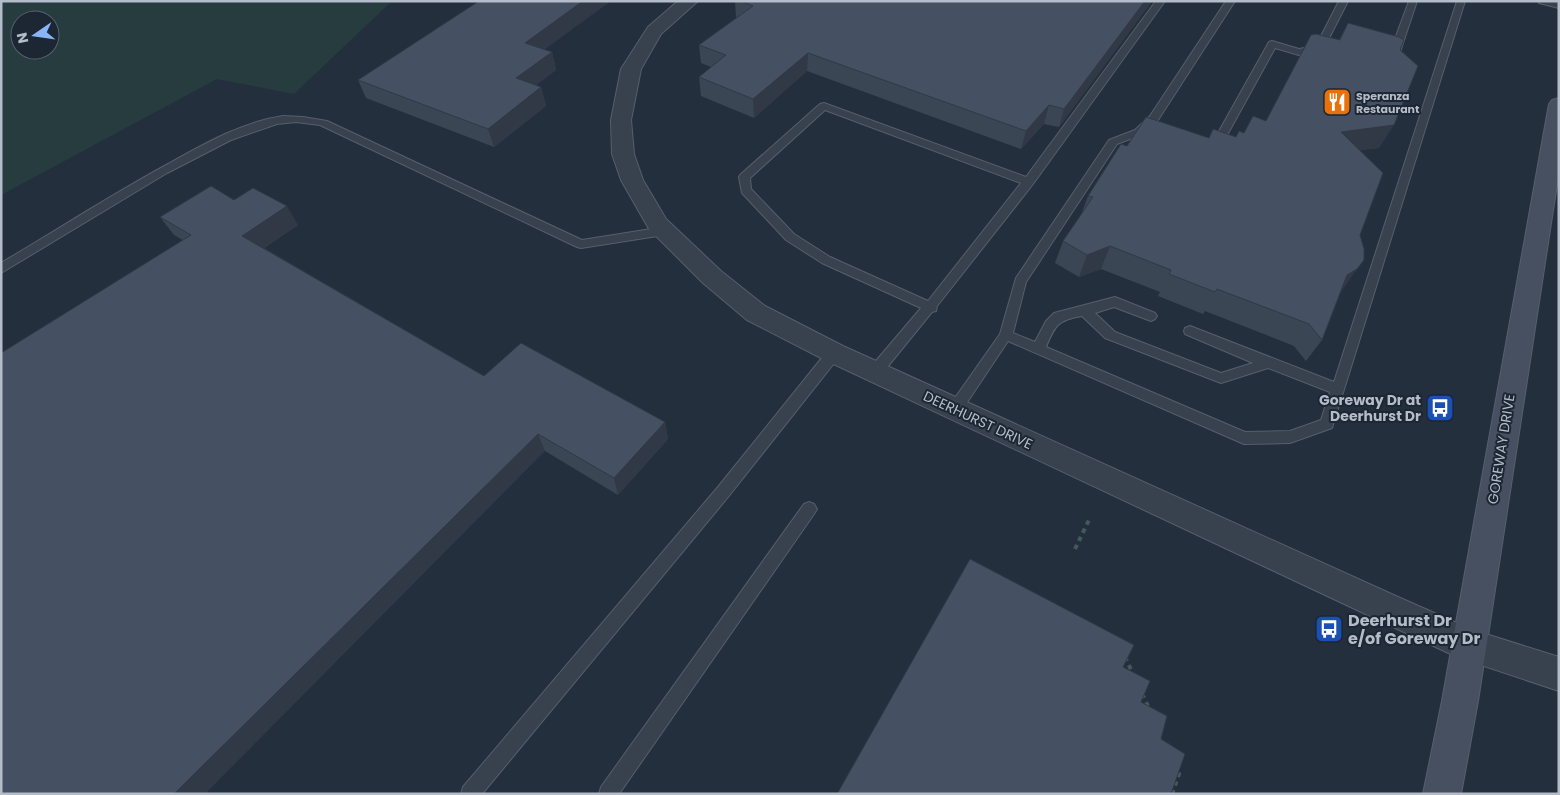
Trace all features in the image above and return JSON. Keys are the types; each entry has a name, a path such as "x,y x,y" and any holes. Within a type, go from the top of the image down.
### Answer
{"main road":[{"name":"GOREWAY DRIVE","path":"1442,794 1469,645 1559,104"}],"street":[{"name":"DEERHURST DRIVE","path":"688,1 654,32 631,69 621,120 623,154 632,180 657,224 712,277 756,313 834,353 1469,645 1559,674"}],"lane":[{"path":"875,372 932,308 1029,182 1161,1"},
{"path":"955,409 1006,334 1020,281 1113,142 1150,127 1154,118 1231,1"},
{"path":"1203,141 1211,142 1222,135 1272,44 1298,52 1320,48 1344,1"},
{"path":"1392,58 1413,1"},
{"path":"1006,334 1244,438 1290,437 1327,424 1461,1"},
{"path":"1542,1 1559,5"},
{"path":"932,308 826,260 790,238 746,190 744,177 824,106 1029,182"},
{"path":"1,269 150,178 241,130 272,121 303,119 323,123 581,244 664,231"},
{"path":"1039,349 1049,325 1060,315 1085,311 1115,302 1152,316"},
{"path":"1085,311 1110,335 1221,378 1268,363"},
{"path":"1190,331 1338,389"},
{"path":"470,794 723,492 834,353"},
{"path":"608,794 809,509"}],"path":[{"path":"1075,549 1089,520"},
{"path":"1124,655 1136,680"},
{"path":"1140,689 1151,714"},
{"path":"1172,794 1179,774 1175,765"}],"green space":[{"path":"1,1 392,1 294,94 217,79 1,195"}],"building":[{"path":"479,1 583,1 525,43 552,52 516,78 541,87 488,129 358,80"},
{"path":"741,1 1145,1 1064,109 1049,105 1026,131 808,53 753,99 699,77 726,55 699,45 753,6"},
{"path":"1348,23 1404,40 1400,50 1418,66 1394,125 1341,132 1383,173 1360,235 1364,249 1364,260 1357,269 1347,275 1322,340 1309,324 1217,289 1215,292 1169,274 1171,270 1110,246 1087,255 1063,241 1093,197 1088,196 1121,144 1127,146 1146,117 1209,138 1213,129 1236,137 1239,131 1244,133 1253,116 1266,121 1311,35 1316,34 1340,40"},
{"path":"211,186 234,200 253,188 287,206 242,236 484,376 521,343 665,422 614,478 538,434 174,794 1,794 1,353 191,235 160,217"},
{"path":"970,559 1134,645 1123,667 1150,681 1141,702 1167,716 1161,739 1185,754 1171,794 837,794"}],"place":[{"name":"Speranza Restaurant","path":"1337,102"},
{"name":"Goreway Dr at Deerhurst Dr","path":"1440,408"},
{"name":"Deerhurst Dr e/of Goreway Dr","path":"1329,629"}]}
